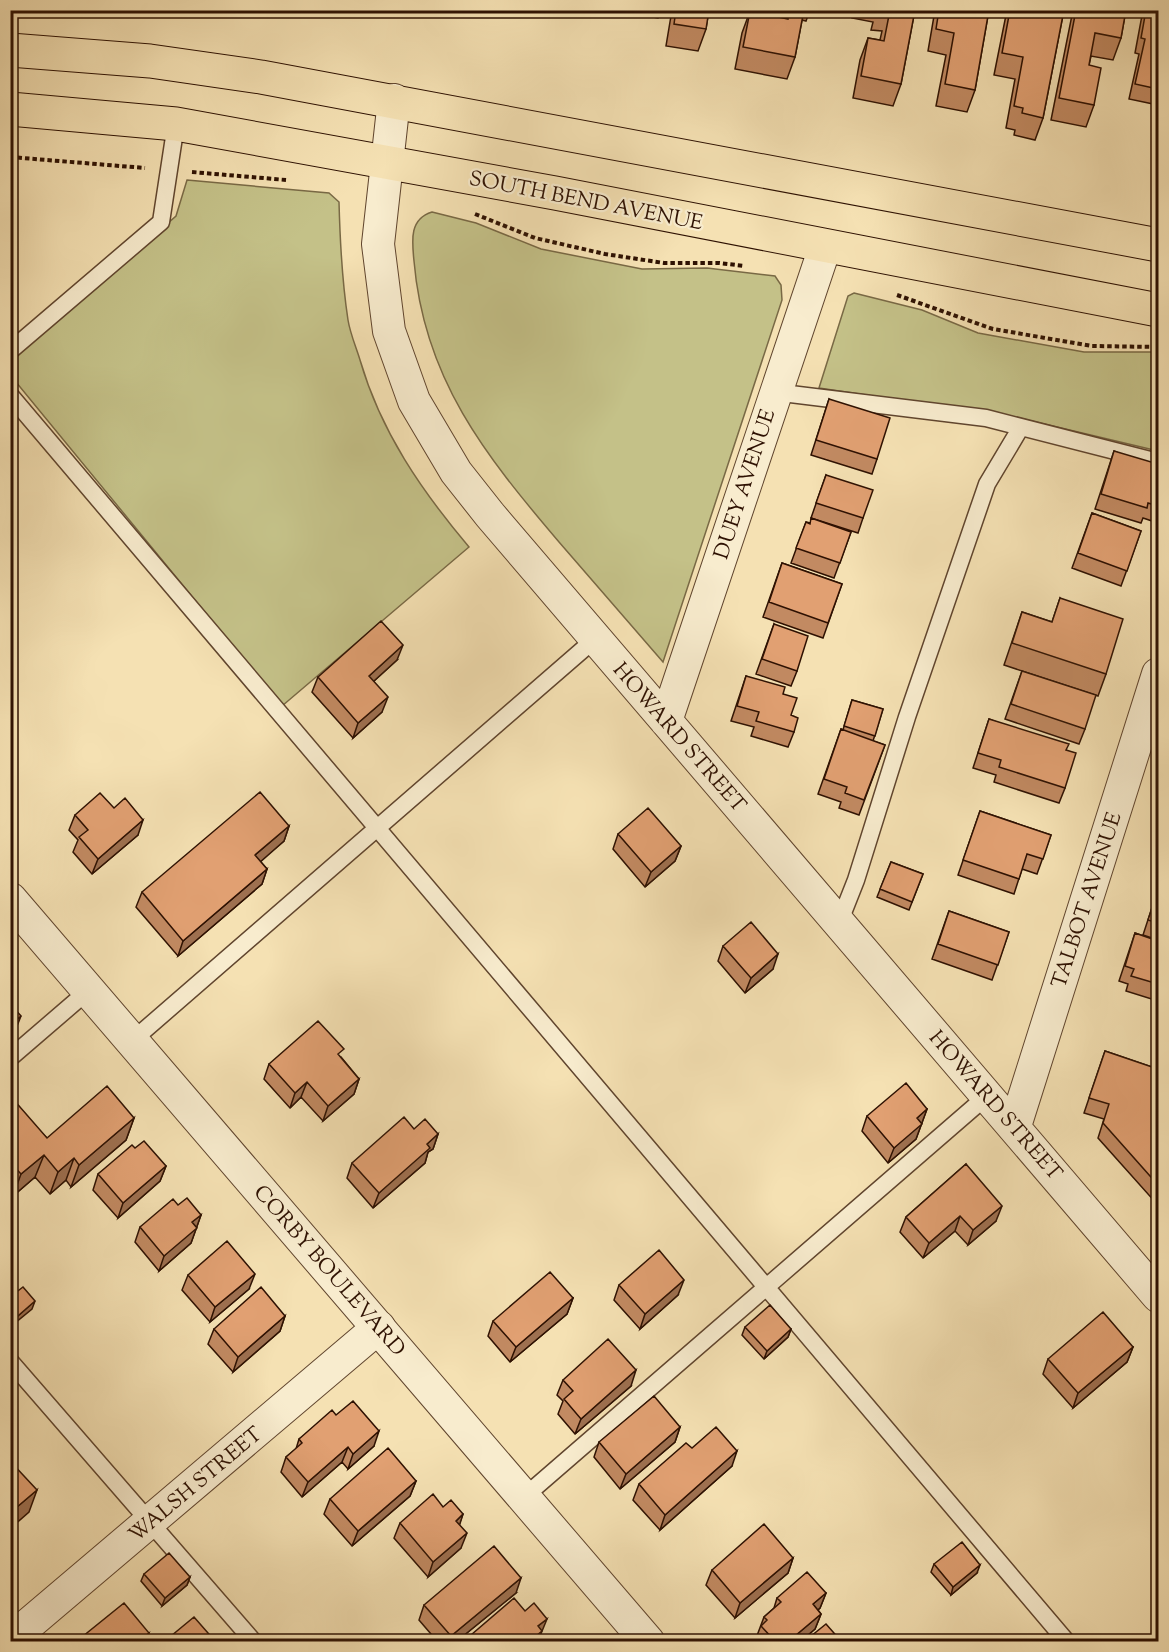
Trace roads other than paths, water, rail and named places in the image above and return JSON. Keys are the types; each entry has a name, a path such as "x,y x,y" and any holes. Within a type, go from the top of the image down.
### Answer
{"main road":[{"path":"10,50 150,61 394,100 1158,246"},
{"name":"SOUTH BEND AVENUE","path":"10,109 176,124 567,195 1158,310"}],"street":[{"name":"HOWARD STREET","path":"394,100 378,244 389,331 414,401 456,472 595,639 1015,1126 1158,1296"},
{"name":"DUEY AVENUE","path":"666,721 774,392 825,247"},
{"name":"TALBOT AVENUE","path":"1015,1126 1158,674"},
{"name":"CORBY BOULEVARD","path":"10,899 648,1641"},
{"name":"WALSH STREET","path":"10,1640 379,1327"}],"lane":[{"path":"10,351 160,222 176,124"},
{"path":"774,392 986,418 1158,462"},
{"path":"10,396 1067,1641"},
{"path":"838,923 856,880 907,717 987,484 1021,427"},
{"path":"133,1040 595,639"},
{"path":"10,1058 89,990"},
{"path":"525,1497 988,1095"},
{"path":"10,1361 254,1641"}]}
